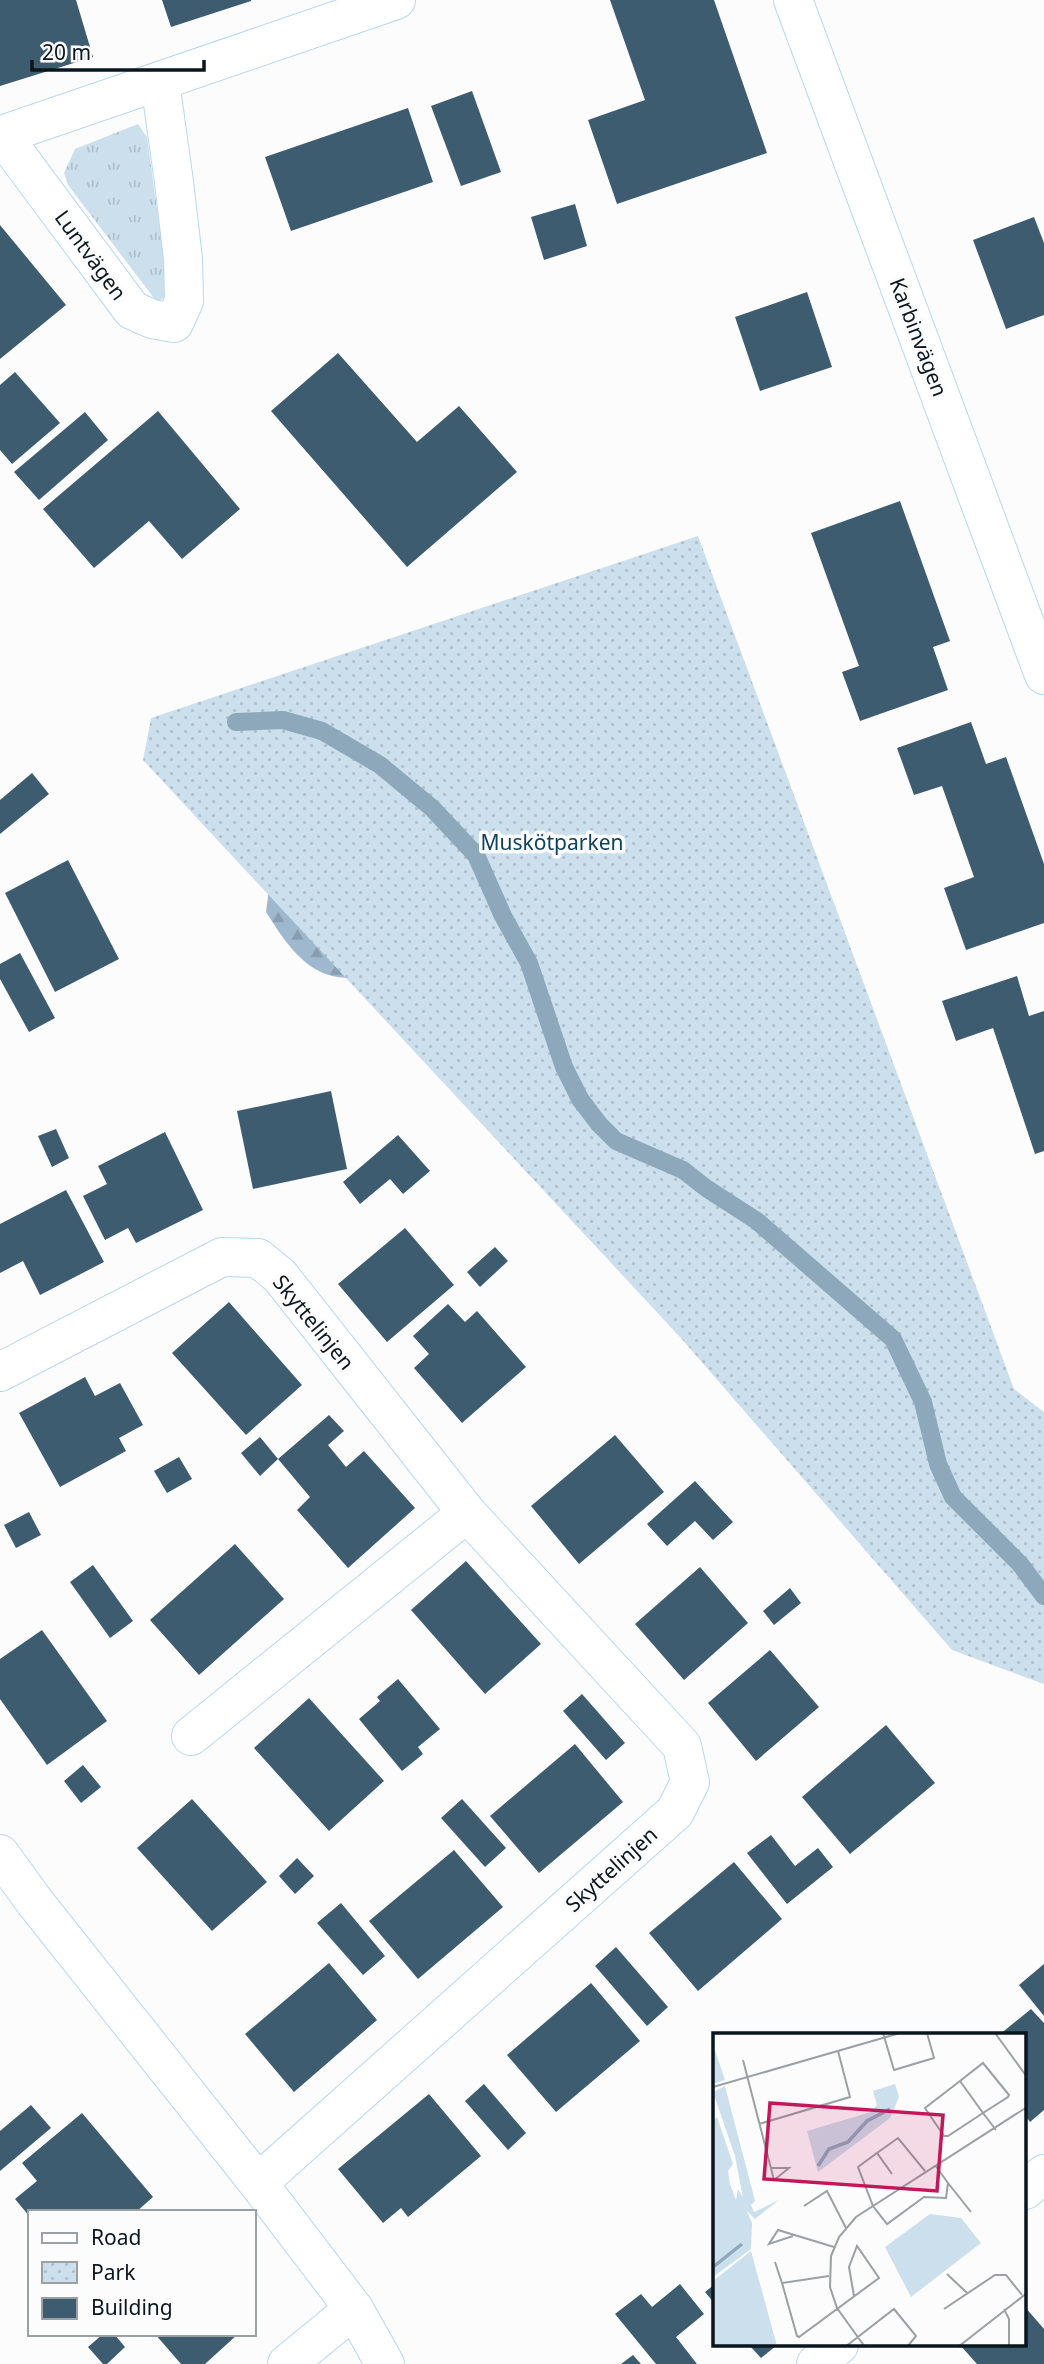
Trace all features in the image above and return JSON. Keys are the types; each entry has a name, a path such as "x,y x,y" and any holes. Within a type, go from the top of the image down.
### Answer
{"street":[{"name":"Luntvägen","path":"160,82 183,258 184,301 174,323 152,319 132,310 2,135 396,0"},
{"name":"Karbinvägen","path":"793,0 1044,675"},
{"name":"Skyttelinjen","path":"0,1372 222,1256 258,1258 279,1276 467,1513 682,1746 690,1782 675,1812 258,2183"},
{"path":"191,1736 467,1513"},
{"path":"0,1854 354,2309 385,2364"},
{"path":"1026,2189 1044,2174"},
{"path":"287,2364 354,2309"},
{"path":"816,2364 838,2346"}],"green space":[{"path":"138,124 147,137 169,295 157,302 68,185 64,173 75,149"},
{"name":"Muskötparken","path":"698,536 1014,1389 1044,1412 1044,1684 952,1650 680,1337 143,760 151,718"},
{"path":"269,889 360,978 332,976 302,959 266,912"}],"building":[{"path":"0,0 76,0 93,57 0,86"},
{"path":"162,0 251,0 251,1 171,27"},
{"path":"610,0 714,0 767,153 617,204 588,120 645,100"},
{"path":"472,91 501,172 461,186 431,106"},
{"path":"408,108 433,182 291,231 265,157"},
{"path":"575,204 587,246 544,260 531,217"},
{"path":"1034,217 1044,243 1044,315 1006,329 973,240"},
{"path":"0,225 66,305 0,359"},
{"path":"807,292 832,367 760,391 735,317"},
{"path":"338,353 417,442 459,406 517,472 407,567 271,411"},
{"path":"15,372 60,423 12,464 0,450 0,385"},
{"path":"158,411 240,509 182,559 149,521 94,568 43,509"},
{"path":"85,412 108,440 39,500 14,472"},
{"path":"900,501 950,641 933,647 948,690 860,721 842,672 859,666 811,533"},
{"path":"971,722 986,764 1006,757 1044,864 1044,923 966,950 944,888 974,877 942,786 914,795 897,748"},
{"path":"32,773 49,794 0,834 0,800"},
{"path":"68,860 119,959 55,992 5,893"},
{"path":"20,953 55,1018 29,1032 0,979 0,964"},
{"path":"1017,976 1029,1016 1044,1011 1044,1151 1035,1154 993,1028 956,1041 942,1001"},
{"path":"331,1091 347,1169 253,1189 237,1111"},
{"path":"56,1129 69,1158 52,1167 38,1136"},
{"path":"165,1132 203,1210 136,1243 128,1228 105,1240 83,1196 107,1184 98,1166"},
{"path":"398,1135 430,1171 403,1194 390,1179 360,1204 343,1182"},
{"path":"66,1190 104,1262 40,1295 23,1261 0,1273 0,1224"},
{"path":"405,1228 454,1285 387,1342 338,1284"},
{"path":"495,1247 508,1261 480,1287 467,1272"},
{"path":"229,1302 302,1385 246,1435 172,1353"},
{"path":"448,1304 465,1322 477,1311 526,1367 462,1423 414,1368 429,1354 413,1336"},
{"path":"85,1377 95,1396 120,1383 143,1425 119,1438 126,1451 60,1487 19,1413"},
{"path":"329,1415 344,1431 328,1445 346,1467 364,1451 415,1508 348,1568 297,1510 310,1497 278,1459"},
{"path":"615,1435 664,1492 579,1564 531,1506"},
{"path":"260,1437 278,1459 260,1476 241,1453"},
{"path":"179,1457 192,1479 167,1493 154,1471"},
{"path":"695,1481 733,1522 713,1540 695,1521 667,1546 647,1524"},
{"path":"29,1512 41,1535 16,1548 4,1525"},
{"path":"235,1544 284,1599 199,1675 150,1620"},
{"path":"466,1561 541,1644 485,1694 411,1610"},
{"path":"93,1565 133,1621 110,1638 70,1582"},
{"path":"700,1567 748,1623 684,1680 635,1624"},
{"path":"790,1588 801,1603 774,1625 763,1611"},
{"path":"42,1630 107,1721 47,1765 0,1699 0,1659"},
{"path":"770,1650 819,1707 756,1761 708,1703"},
{"path":"398,1679 440,1729 418,1747 423,1754 402,1771 359,1719 380,1701 377,1697"},
{"path":"582,1694 625,1743 606,1760 563,1711"},
{"path":"309,1698 384,1781 329,1831 254,1748"},
{"path":"886,1725 935,1783 850,1854 802,1797"},
{"path":"575,1744 623,1802 539,1873 490,1816"},
{"path":"83,1765 101,1787 81,1803 64,1781"},
{"path":"192,1799 267,1882 212,1931 137,1848"},
{"path":"462,1799 506,1848 485,1867 441,1818"},
{"path":"771,1835 795,1866 818,1848 833,1867 787,1904 747,1853"},
{"path":"454,1850 503,1907 418,1979 369,1921"},
{"path":"297,1858 314,1876 295,1894 279,1876"},
{"path":"734,1862 782,1919 698,1991 649,1933"},
{"path":"341,1903 385,1956 363,1975 317,1923"},
{"path":"616,1947 668,2007 647,2026 595,1966"},
{"path":"329,1963 377,2020 294,2092 245,2034"},
{"path":"1044,1964 1044,2016 1019,1985"},
{"path":"591,1983 640,2041 556,2112 507,2055"},
{"path":"1031,2009 1044,2023 1044,2110 1030,2122 1026,2116 1026,2033 1001,2033"},
{"path":"484,2084 526,2133 508,2150 465,2101"},
{"path":"429,2094 481,2156 408,2217 401,2208 383,2223 338,2169"},
{"path":"31,2105 51,2128 0,2171 0,2131"},
{"path":"82,2113 153,2197 138,2210 28,2210 28,2215 15,2199 37,2181 22,2163"},
{"path":"680,2284 704,2314 676,2337 697,2364 656,2364 615,2314 641,2294 652,2307"},
{"path":"713,2286 713,2302 705,2292"},
{"path":"1026,2308 1044,2329 1044,2364 977,2364 961,2346 1026,2346"},
{"path":"101,2336 116,2336 125,2347 107,2364 103,2364 88,2347"},
{"path":"157,2336 236,2336 205,2364 181,2364"},
{"path":"750,2346 776,2346 761,2358"},
{"path":"633,2355 641,2364 621,2364"}],"waterway":[{"path":"236,722 283,720 322,731 380,765 432,808 476,855 503,916 529,963 564,1067 580,1099 599,1124 616,1141 683,1170 757,1221 893,1339 923,1402 938,1464 953,1497 1020,1564 1044,1596"}]}
